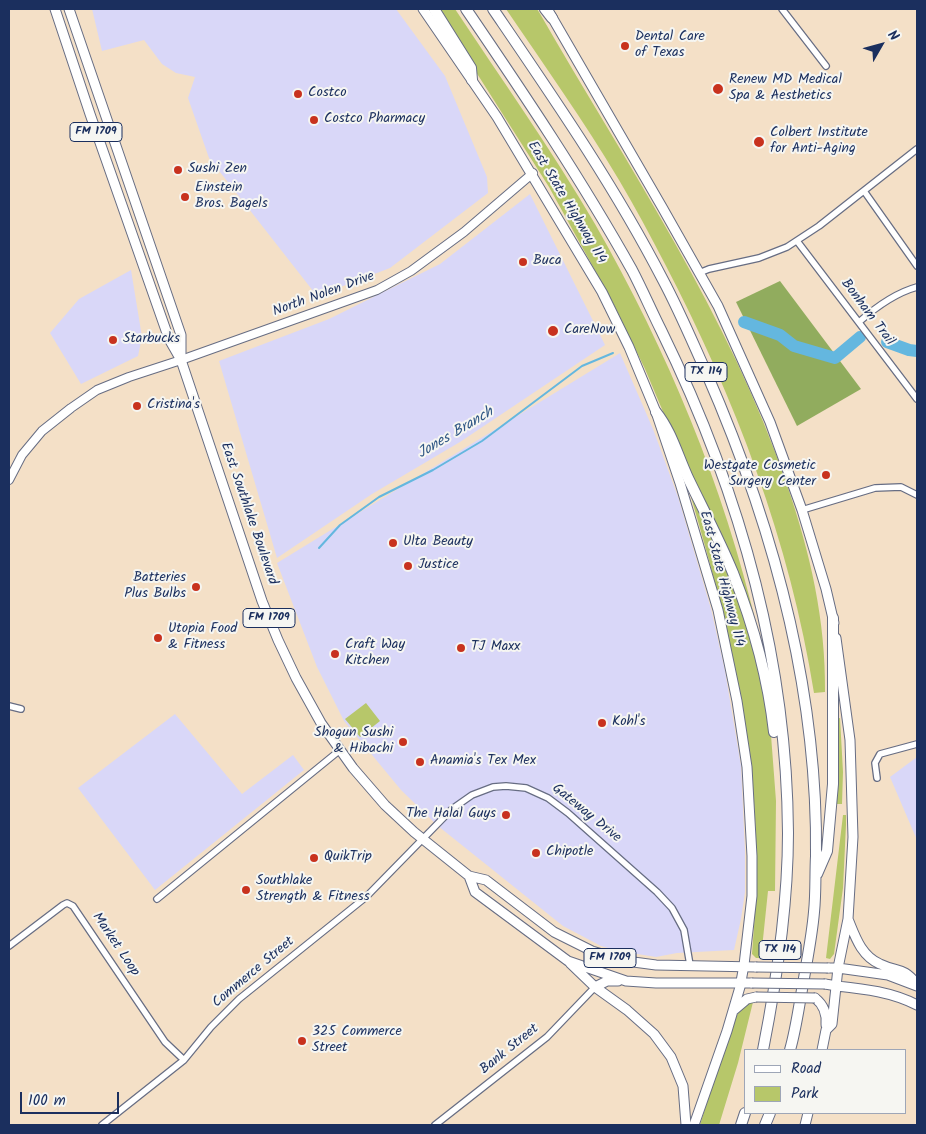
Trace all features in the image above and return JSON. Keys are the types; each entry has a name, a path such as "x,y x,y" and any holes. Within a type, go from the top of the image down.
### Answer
{"highway":[{"path":"434,9 471,68 472,80"},
{"name":"TX 114","path":"466,9 568,160 633,272 688,384 721,470 756,581 776,677 786,786 788,832 783,927 763,1049"},
{"name":"TX 114","path":"493,9 604,176 640,238 682,318 731,430 757,501 787,606 806,707 814,777 816,815 814,911 810,945 790,1049"},
{"path":"546,9 552,18"},
{"path":"656,412 665,424 688,478 720,543 749,618 765,673 774,725 782,818 788,832"},
{"path":"815,877 827,852 833,784 833,618"}],"main road":[{"name":"East Southlake Boulevard","path":"55,9 169,339 182,360 260,593 278,640 310,704 353,768 385,805 423,840 469,876 486,880 554,932 592,951 626,961 656,965 838,968 888,975 917,985"},
{"name":"East Southlake Boulevard","path":"69,9 181,335 182,360"},
{"name":"East State Highway 114","path":"423,9 472,80 532,174 602,292 629,347 656,412 718,610 738,709 747,767 752,856 752,896 744,966 734,1010 694,1125"},
{"path":"552,18 718,306 770,422 802,510 833,618 844,684 850,740 854,819 848,919 838,968 832,1024 826,1030"},
{"path":"69,52 78,56 82,62 96,103 106,118"},
{"name":"East Southlake Boulevard","path":"469,876 475,892 568,961 626,981 656,983 741,982"},
{"path":"848,919 859,945 867,955 879,964 906,972 917,985"},
{"path":"568,961 595,987 627,1010 654,1034 671,1058 683,1086 686,1101 686,1125"},
{"path":"595,987 613,980 626,981"},
{"name":"FM 1709","path":"741,982 837,986"},
{"path":"837,986 877,991 909,1001 917,1006"},
{"path":"734,1010 747,999 756,997 815,998 820,1002 827,1016 822,1049"}],"street":[{"path":"782,9 826,66"},
{"path":"699,272 759,258 797,241 917,149"},
{"name":"North Nolen Drive","path":"9,480 22,456 42,431 97,390 377,290 411,271 464,232 532,174"},
{"path":"864,191 917,266"},
{"name":"Bonham Trail","path":"797,241 917,400"},
{"path":"859,322 880,305 897,295 917,287"},
{"path":"802,510 875,488 901,487 917,495"},
{"path":"9,706 21,709"},
{"path":"877,778 875,763 880,754 917,744"},
{"path":"157,899 340,750"},
{"name":"Gateway Drive","path":"423,840 452,809 483,790 506,786 526,788 538,792 568,813 665,900 684,930 690,965"},
{"name":"Commerce Street","path":"102,1125 184,1060 211,1027 239,999 366,897 423,840"},
{"name":"Market Loop","path":"9,946 63,905 67,903 73,906 165,1042 184,1060"},
{"name":"Bank Street","path":"435,1125 547,1037 595,987"}],"shaded area":[{"path":"92,9 396,9 445,76 487,177 488,193 390,268 317,296 209,158 188,98 195,77 176,73 162,64 144,40 102,51"},
{"path":"530,194 605,345 460,442 372,494 277,558 219,361 329,319 440,264"},
{"path":"131,270 142,337 138,356 81,384 50,333 79,299"},
{"path":"620,353 653,429 678,497 711,609 725,671 741,766 745,851 745,892 734,950 677,953 656,957 601,946 563,926 438,826 401,790 344,721 317,667 277,563"},
{"path":"175,714 242,794 293,755 304,770 155,890 78,788"},
{"path":"917,757 917,840 890,777"}],"green space":[{"path":"436,9 455,9 562,169 622,272 691,420 728,522 757,627 754,627 645,369 614,305 549,187"},
{"path":"506,9 537,9 539,12 675,243 737,362 764,423 787,485 803,536 815,587 823,639 825,692 814,693 804,637 775,526 737,419 691,315 654,242 606,158"},
{"path":"780,281 861,389 797,426 736,302"},
{"path":"693,496 734,588 755,651 770,722 776,801 775,891 768,891 761,958 756,958 752,954 756,899 756,844 750,755 726,625 691,497"},
{"path":"366,703 380,721 360,737 345,719"},
{"path":"840,718 843,772 842,804 837,804 835,719"},
{"path":"843,815 846,815 846,825 843,888 834,954 830,959 826,958"},
{"path":"749,1002 753,1002 738,1063 719,1125 700,1125 732,1023 742,1007"}],"waterway":[{"name":"Jones Branch","path":"744,322 780,335 794,346 835,358 860,337"},
{"name":"Jones Branch","path":"887,342 917,351"},
{"name":"Jones Branch","path":"319,548 340,525 379,497 433,470 482,441 582,366 613,353"}],"place":[{"name":"Dental Care of Texas","path":"625,46"},
{"name":"Renew MD Medical Spa & Aesthetics","path":"718,89"},
{"name":"Costco","path":"298,94"},
{"name":"Costco Pharmacy","path":"314,120"},
{"name":"Colbert Institute for Anti-Aging","path":"759,142"},
{"name":"Sushi Zen","path":"178,170"},
{"name":"Einstein Bros. Bagels","path":"185,197"},
{"name":"Buca","path":"523,262"},
{"name":"CareNow","path":"553,331"},
{"name":"Starbucks","path":"113,340"},
{"name":"Cristina's","path":"137,406"},
{"name":"Westgate Cosmetic Surgery Center","path":"826,475"},
{"name":"Ulta Beauty","path":"393,543"},
{"name":"Justice","path":"408,566"},
{"name":"Batteries Plus Bulbs","path":"196,587"},
{"name":"Utopia Food & Fitness","path":"158,638"},
{"name":"TJ Maxx","path":"461,648"},
{"name":"Craft Way Kitchen","path":"335,654"},
{"name":"Kohl's","path":"602,723"},
{"name":"Shogun Sushi & Hibachi","path":"403,742"},
{"name":"Anamia's Tex Mex","path":"420,762"},
{"name":"The Halal Guys","path":"506,815"},
{"name":"Chipotle","path":"536,853"},
{"name":"QuikTrip","path":"314,858"},
{"name":"Southlake Strength & Fitness","path":"246,890"},
{"name":"325 Commerce Street","path":"302,1041"}]}
